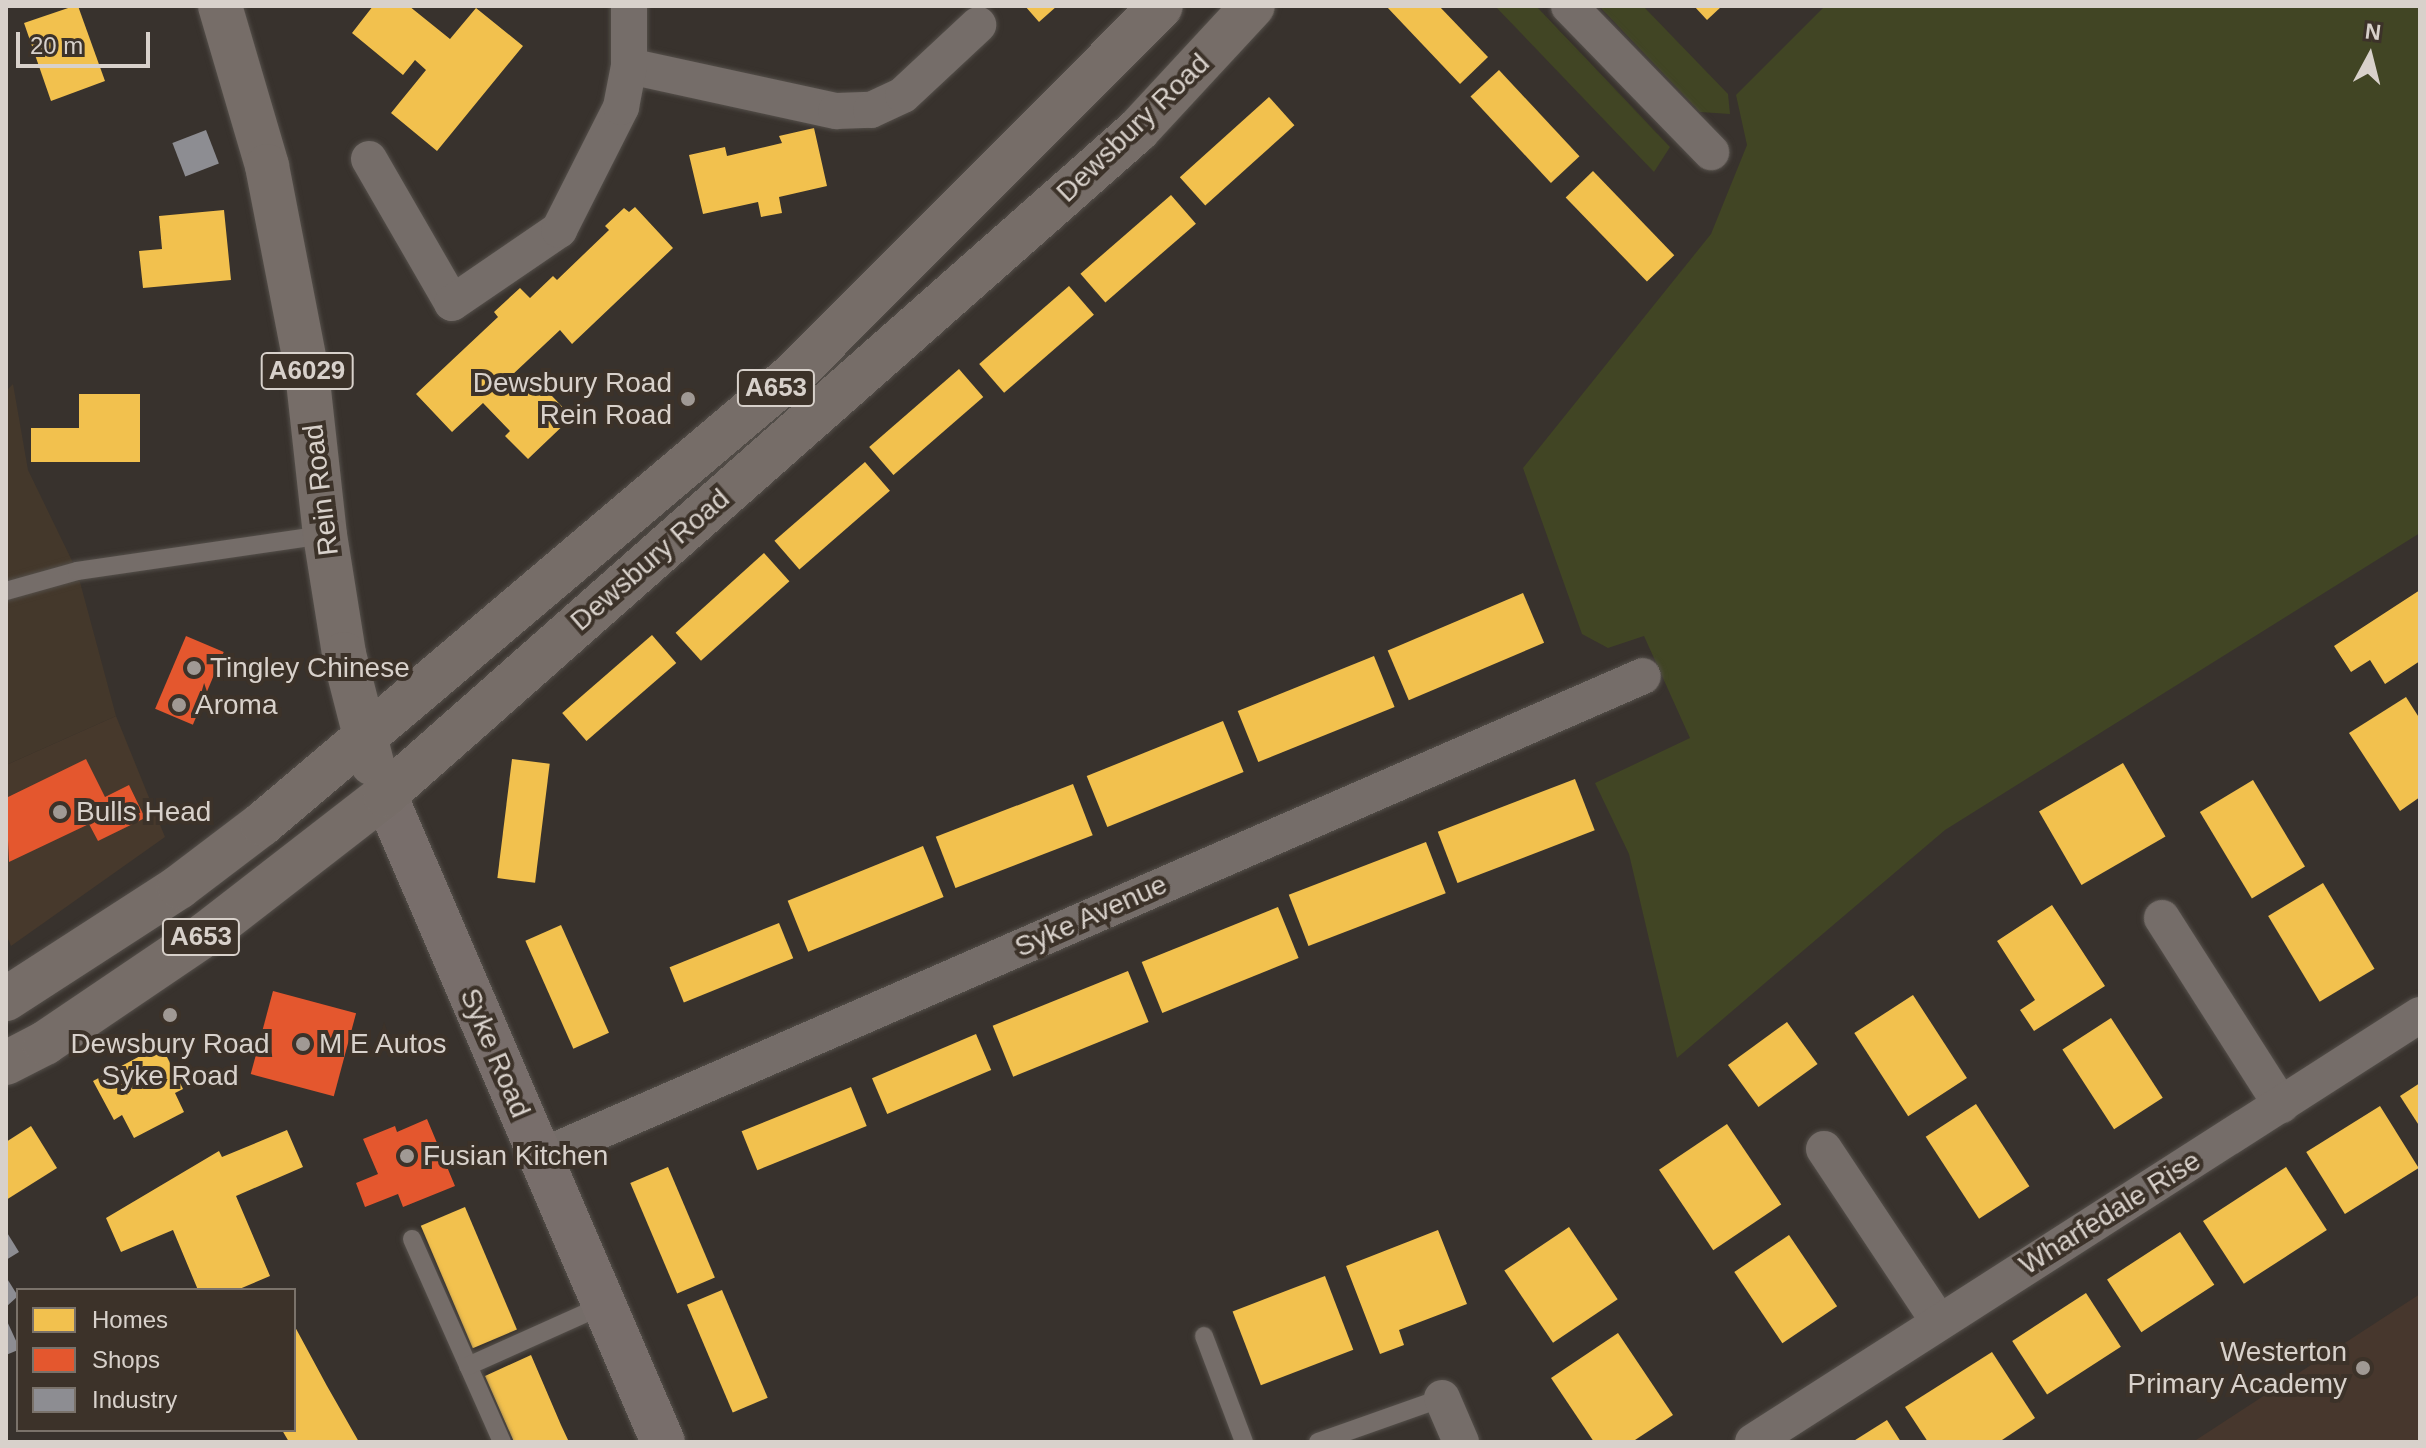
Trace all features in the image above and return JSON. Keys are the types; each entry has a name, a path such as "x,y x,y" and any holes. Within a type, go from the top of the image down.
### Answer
{"main road":[{"name":"Rein Road","path":"220,6 267,166 307,372 325,535 344,654 364,741 385,795"},
{"name":"Dewsbury Road","path":"6,999 179,887 364,741 795,373 1161,6"},
{"name":"Dewsbury Road","path":"6,1063 45,1043 206,934 385,795 1138,130 1253,6"}],"street":[{"path":"369,159 452,303 559,230 621,107 629,66 629,6"},
{"path":"1569,6 1711,152"},
{"path":"629,66 836,111 871,110 903,95 978,25"},
{"name":"Syke Avenue","path":"540,1157 1643,676"},
{"name":"Syke Road","path":"385,795 663,1442"},
{"path":"2162,918 2281,1105"},
{"name":"Wharfedale Rise","path":"1753,1442 2420,1015"},
{"path":"1824,1149 1939,1322"},
{"path":"1442,1398 1461,1442"}],"lane":[{"path":"6,591 77,571 325,535"},
{"path":"412,1239 502,1442"},
{"path":"468,1366 604,1305"},
{"path":"1204,1336 1244,1442"},
{"path":"1318,1442 1442,1398"}],"shaded area":[{"path":"13,384 28,470 77,571 116,716 6,765 6,391"},
{"path":"116,716 165,837 11,946 6,934 6,765"},
{"name":"Westerton Primary Academy","path":"2420,1294 2420,1442 2193,1442"}],"green space":[{"path":"1495,6 1536,6 1670,147 1654,172"},
{"path":"1599,6 1643,6 1728,94 1730,114 1700,112"},
{"path":"1825,6 2420,6 2420,533 1945,830 1677,1058 1629,854 1595,783 1690,738 1644,636 1608,648 1582,634 1523,468 1711,234 1747,145 1736,95"}],"building: Homes":[{"path":"78,6 105,81 51,101 24,23"},
{"path":"373,6 409,6 450,39 476,8 523,46 437,151 391,113 426,70 415,60 403,75 352,33"},
{"path":"1025,6 1057,6 1039,22"},
{"path":"1386,6 1439,6 1488,57 1460,84"},
{"path":"1694,6 1722,6 1707,20"},
{"path":"1499,70 1579,156 1551,183 1470,97"},
{"path":"1269,97 1294,125 1205,206 1180,177"},
{"path":"814,128 827,186 779,197 782,213 761,217 758,202 703,214 689,155 725,147 727,156 782,143 779,136"},
{"path":"1593,171 1674,255 1647,282 1566,197"},
{"path":"1171,195 1196,224 1105,302 1080,274"},
{"path":"635,207 673,248 572,344 560,330 511,376 521,386 532,375 572,417 528,459 505,436 510,431 483,403 452,432 416,394 498,317 494,312 520,288 530,298 553,276 557,280 609,230 605,226 624,208 629,212"},
{"path":"224,210 231,280 143,288 139,251 162,249 159,216"},
{"path":"1069,286 1094,315 1004,393 979,364"},
{"path":"959,369 983,397 893,475 869,447"},
{"path":"79,394 140,394 140,462 31,462 31,428 79,428"},
{"path":"865,462 890,491 799,569 774,541"},
{"path":"764,553 789,581 701,661 676,633"},
{"path":"2420,590 2420,661 2385,684 2370,660 2351,672 2334,646"},
{"path":"1523,593 1544,643 1409,700 1388,650"},
{"path":"652,635 676,663 586,741 562,713"},
{"path":"1374,656 1395,707 1258,762 1238,711"},
{"path":"2406,697 2420,719 2420,797 2400,811 2349,733"},
{"path":"1223,721 1244,772 1107,827 1087,776"},
{"path":"512,759 550,764 535,883 497,878"},
{"path":"2123,763 2166,837 2081,885 2039,812"},
{"path":"1575,779 1595,830 1457,883 1438,832"},
{"path":"2253,780 2305,867 2252,899 2200,812"},
{"path":"1073,784 1093,835 955,888 936,837"},
{"path":"1426,842 1446,893 1308,946 1289,895"},
{"path":"923,846 944,897 808,952 788,901"},
{"path":"2323,883 2375,969 2320,1002 2268,916"},
{"path":"2052,905 2105,986 2034,1031 2020,1010 2035,1000 1997,941"},
{"path":"1278,907 1299,958 1162,1013 1142,962"},
{"path":"779,923 793,958 684,1002 670,967"},
{"path":"561,925 609,1033 573,1049 525,941"},
{"path":"1128,971 1149,1022 1013,1077 993,1026"},
{"path":"1913,995 1967,1078 1908,1116 1854,1033"},
{"path":"2111,1018 2163,1098 2114,1129 2062,1050"},
{"path":"1787,1022 1818,1064 1759,1107 1728,1065"},
{"path":"976,1034 991,1070 887,1114 872,1078"},
{"path":"161,1045 183,1089 175,1093 184,1112 134,1138 122,1115 114,1120 93,1081"},
{"path":"2420,1083 2420,1127 2400,1096"},
{"path":"851,1087 867,1126 757,1170 742,1131"},
{"path":"1976,1104 2029,1186 1979,1219 1926,1137"},
{"path":"2380,1106 2419,1168 2345,1214 2306,1152"},
{"path":"1727,1124 1781,1204 1713,1250 1659,1170"},
{"path":"31,1126 57,1168 6,1200 6,1142"},
{"path":"287,1130 303,1167 236,1196 270,1276 242,1288 197,1288 173,1230 121,1252 106,1218 219,1151 222,1157"},
{"path":"668,1167 715,1277 677,1293 630,1183"},
{"path":"2286,1167 2327,1230 2244,1284 2203,1221"},
{"path":"465,1207 517,1329 473,1348 421,1226"},
{"path":"1569,1227 1618,1299 1553,1343 1504,1271"},
{"path":"1438,1230 1467,1304 1399,1330 1404,1345 1380,1354 1346,1266"},
{"path":"2180,1232 2214,1285 2141,1332 2107,1279"},
{"path":"1789,1235 1837,1306 1782,1343 1734,1272"},
{"path":"1325,1276 1353,1350 1261,1385 1233,1311"},
{"path":"722,1290 768,1398 733,1413 687,1305"},
{"path":"2086,1293 2121,1347 2047,1395 2012,1341"},
{"path":"296,1329 359,1442 289,1442 283,1432 296,1432"},
{"path":"1618,1333 1673,1415 1632,1442 1594,1442 1551,1378"},
{"path":"1992,1352 2035,1418 1999,1442 1928,1442 1905,1407"},
{"path":"531,1355 569,1442 514,1442 485,1376"},
{"path":"1887,1420 1901,1442 1852,1442"}],"building: Shops":[{"name":"Tingley Chinese","path":"186,636 224,652 193,725 155,709"},
{"path":"86,759 105,797 129,785 145,818 98,841 89,824 9,862 6,798"},
{"name":"M E Autos","path":"273,991 356,1013 334,1096 251,1074"},
{"name":"Fusian Kitchen","path":"427,1119 455,1186 403,1207 398,1194 365,1207 356,1183 378,1174 363,1139 395,1126 397,1132"}],"building: Industry":[{"path":"206,130 219,164 185,177 172,143"},
{"path":"6,1231 19,1252 6,1260"},
{"path":"6,1277 16,1298 6,1307"},
{"path":"6,1319 16,1341 16,1351 6,1355"}],"place":[{"name":"Dewsbury Road Rein Road","path":"688,399"},
{"name":"Tingley Chinese","path":"194,668"},
{"name":"Aroma","path":"179,705"},
{"name":"Bulls Head","path":"60,812"},
{"name":"Dewsbury Road Syke Road","path":"170,1015"},
{"name":"M E Autos","path":"303,1044"},
{"name":"Fusian Kitchen","path":"407,1156"},
{"name":"Westerton Primary Academy","path":"2363,1368"}]}
